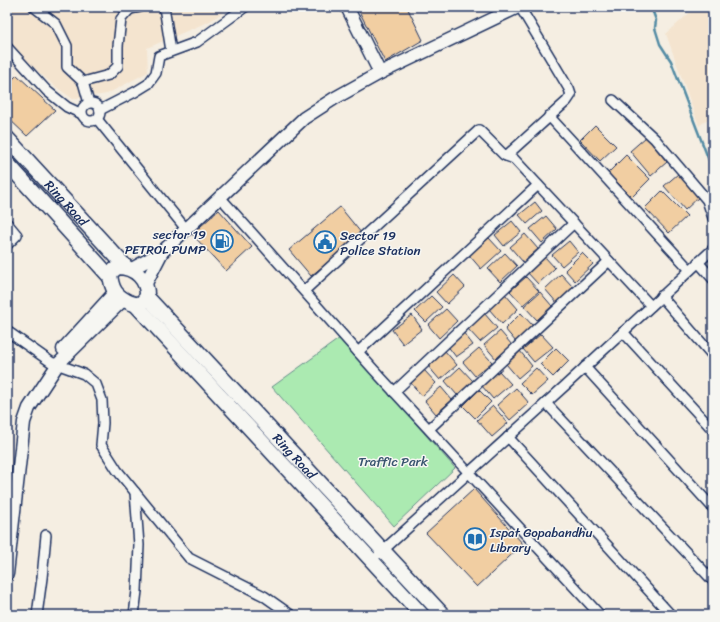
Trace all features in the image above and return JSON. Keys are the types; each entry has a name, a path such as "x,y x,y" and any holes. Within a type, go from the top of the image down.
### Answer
{"main road":[{"name":"Ring Road","path":"7,138 129,268"},
{"name":"Ring Road","path":"7,163 110,278"},
{"path":"118,267 129,268 139,275 146,291 140,304 124,299 110,281 110,278 110,273 118,267"},
{"name":"Ring Road","path":"146,291 443,615"},
{"name":"Ring Road","path":"124,299 422,615"}],"street":[{"path":"34,7 56,24 67,46 67,67 83,82 89,103"},
{"path":"83,82 109,75 118,66 118,46 121,19 130,8 140,7"},
{"path":"164,7 171,51"},
{"path":"100,110 148,84 156,73 159,56 197,42 245,7"},
{"path":"347,7 380,73"},
{"path":"129,268 162,252 304,118 335,98 380,73 519,7 569,89 571,95 567,101 506,156"},
{"path":"7,47 47,91 67,107 82,114"},
{"path":"613,100 655,139 707,200 713,218"},
{"path":"89,103 96,104 100,110 97,120 93,122 83,118 82,114 83,107 89,103"},
{"path":"549,116 690,270"},
{"path":"97,120 186,229"},
{"path":"304,291 479,130 506,156 514,159 651,306"},
{"path":"358,352 538,185"},
{"path":"220,197 394,392 600,615"},
{"path":"7,223 17,235 7,245"},
{"path":"394,392 574,223"},
{"path":"372,561 713,249"},
{"path":"146,291 162,252"},
{"path":"429,429 609,261"},
{"path":"698,262 713,279"},
{"path":"661,296 713,356"},
{"path":"7,518 19,419 22,410 39,379 124,299"},
{"path":"7,331 55,363 84,374 96,384 102,400 101,445 117,470 189,558 264,596 291,615"},
{"path":"623,332 713,430"},
{"path":"7,574 24,422 29,408 55,363"},
{"path":"585,367 713,508"},
{"path":"546,403 713,581"},
{"path":"508,438 671,615"},
{"path":"134,615 137,591 139,545 135,492"},
{"path":"37,615 46,535"}],"shaded area":[{"path":"7,7 231,7 210,21 147,48 148,72 107,94 73,99 53,85 13,48 7,39"},
{"path":"696,7 713,7 713,115 699,126 666,34"}],"green space":[{"name":"Traffic Park","path":"340,338 455,468 394,526 272,387"}],"building":[{"path":"367,7 407,7 423,40 385,62 359,11"},
{"path":"17,75 55,110 27,136 7,117 7,85"},
{"path":"595,125 616,146 600,161 580,140"},
{"path":"646,137 667,162 651,176 630,151"},
{"path":"626,155 650,179 632,197 608,173"},
{"path":"678,174 699,197 685,210 664,186"},
{"path":"662,191 687,216 669,233 645,208"},
{"path":"535,202 542,211 527,224 519,215"},
{"name":"Sector 19 Police Station","path":"340,207 362,234 311,276 289,250"},
{"name":"sector 19 PETROL PUMP","path":"219,210 252,247 226,271 192,234"},
{"path":"546,216 557,229 542,243 530,229"},
{"path":"512,221 521,232 504,246 495,235"},
{"path":"525,234 538,249 523,262 510,247"},
{"path":"489,238 501,251 481,269 469,255"},
{"path":"569,241 578,252 562,266 552,255"},
{"path":"505,253 517,266 500,282 488,269"},
{"path":"582,253 593,264 575,281 565,270"},
{"path":"544,256 555,268 538,284 527,272"},
{"path":"561,274 573,287 557,303 545,289"},
{"path":"454,275 465,287 447,304 436,292"},
{"path":"526,277 539,291 523,305 510,291"},
{"path":"540,292 552,306 537,320 524,306"},
{"path":"505,294 518,309 502,324 489,309"},
{"path":"431,296 442,307 426,322 415,311"},
{"path":"446,309 457,321 439,338 428,325"},
{"path":"484,313 497,328 480,342 467,328"},
{"path":"521,313 533,326 516,342 505,329"},
{"path":"412,315 422,329 403,344 392,330"},
{"path":"500,331 512,345 496,359 484,345"},
{"path":"463,332 473,345 456,357 447,345"},
{"path":"541,334 553,347 534,362 523,349"},
{"path":"479,348 492,362 475,376 463,362"},
{"path":"556,348 569,361 553,377 540,364"},
{"path":"445,351 457,365 440,380 428,366"},
{"path":"520,351 532,366 518,378 506,364"},
{"path":"460,367 473,381 457,395 445,381"},
{"path":"536,368 548,381 532,395 520,383"},
{"path":"424,370 436,383 422,396 410,382"},
{"path":"499,371 511,384 493,399 482,386"},
{"path":"441,387 452,400 436,414 425,401"},
{"path":"516,388 529,403 510,420 497,405"},
{"path":"479,390 491,402 475,418 463,406"},
{"path":"493,406 508,423 492,437 477,420"},
{"name":"Ispat Gopabandhu Library","path":"474,489 523,544 477,587 426,533"}],"waterway":[{"path":"651,7 656,20 655,28 660,44 671,61 713,171"}],"place":[{"name":"sector 19 PETROL PUMP","path":"222,241"},
{"name":"Sector 19 Police Station","path":"325,242"},
{"name":"Ispat Gopabandhu Library","path":"475,539"}]}
